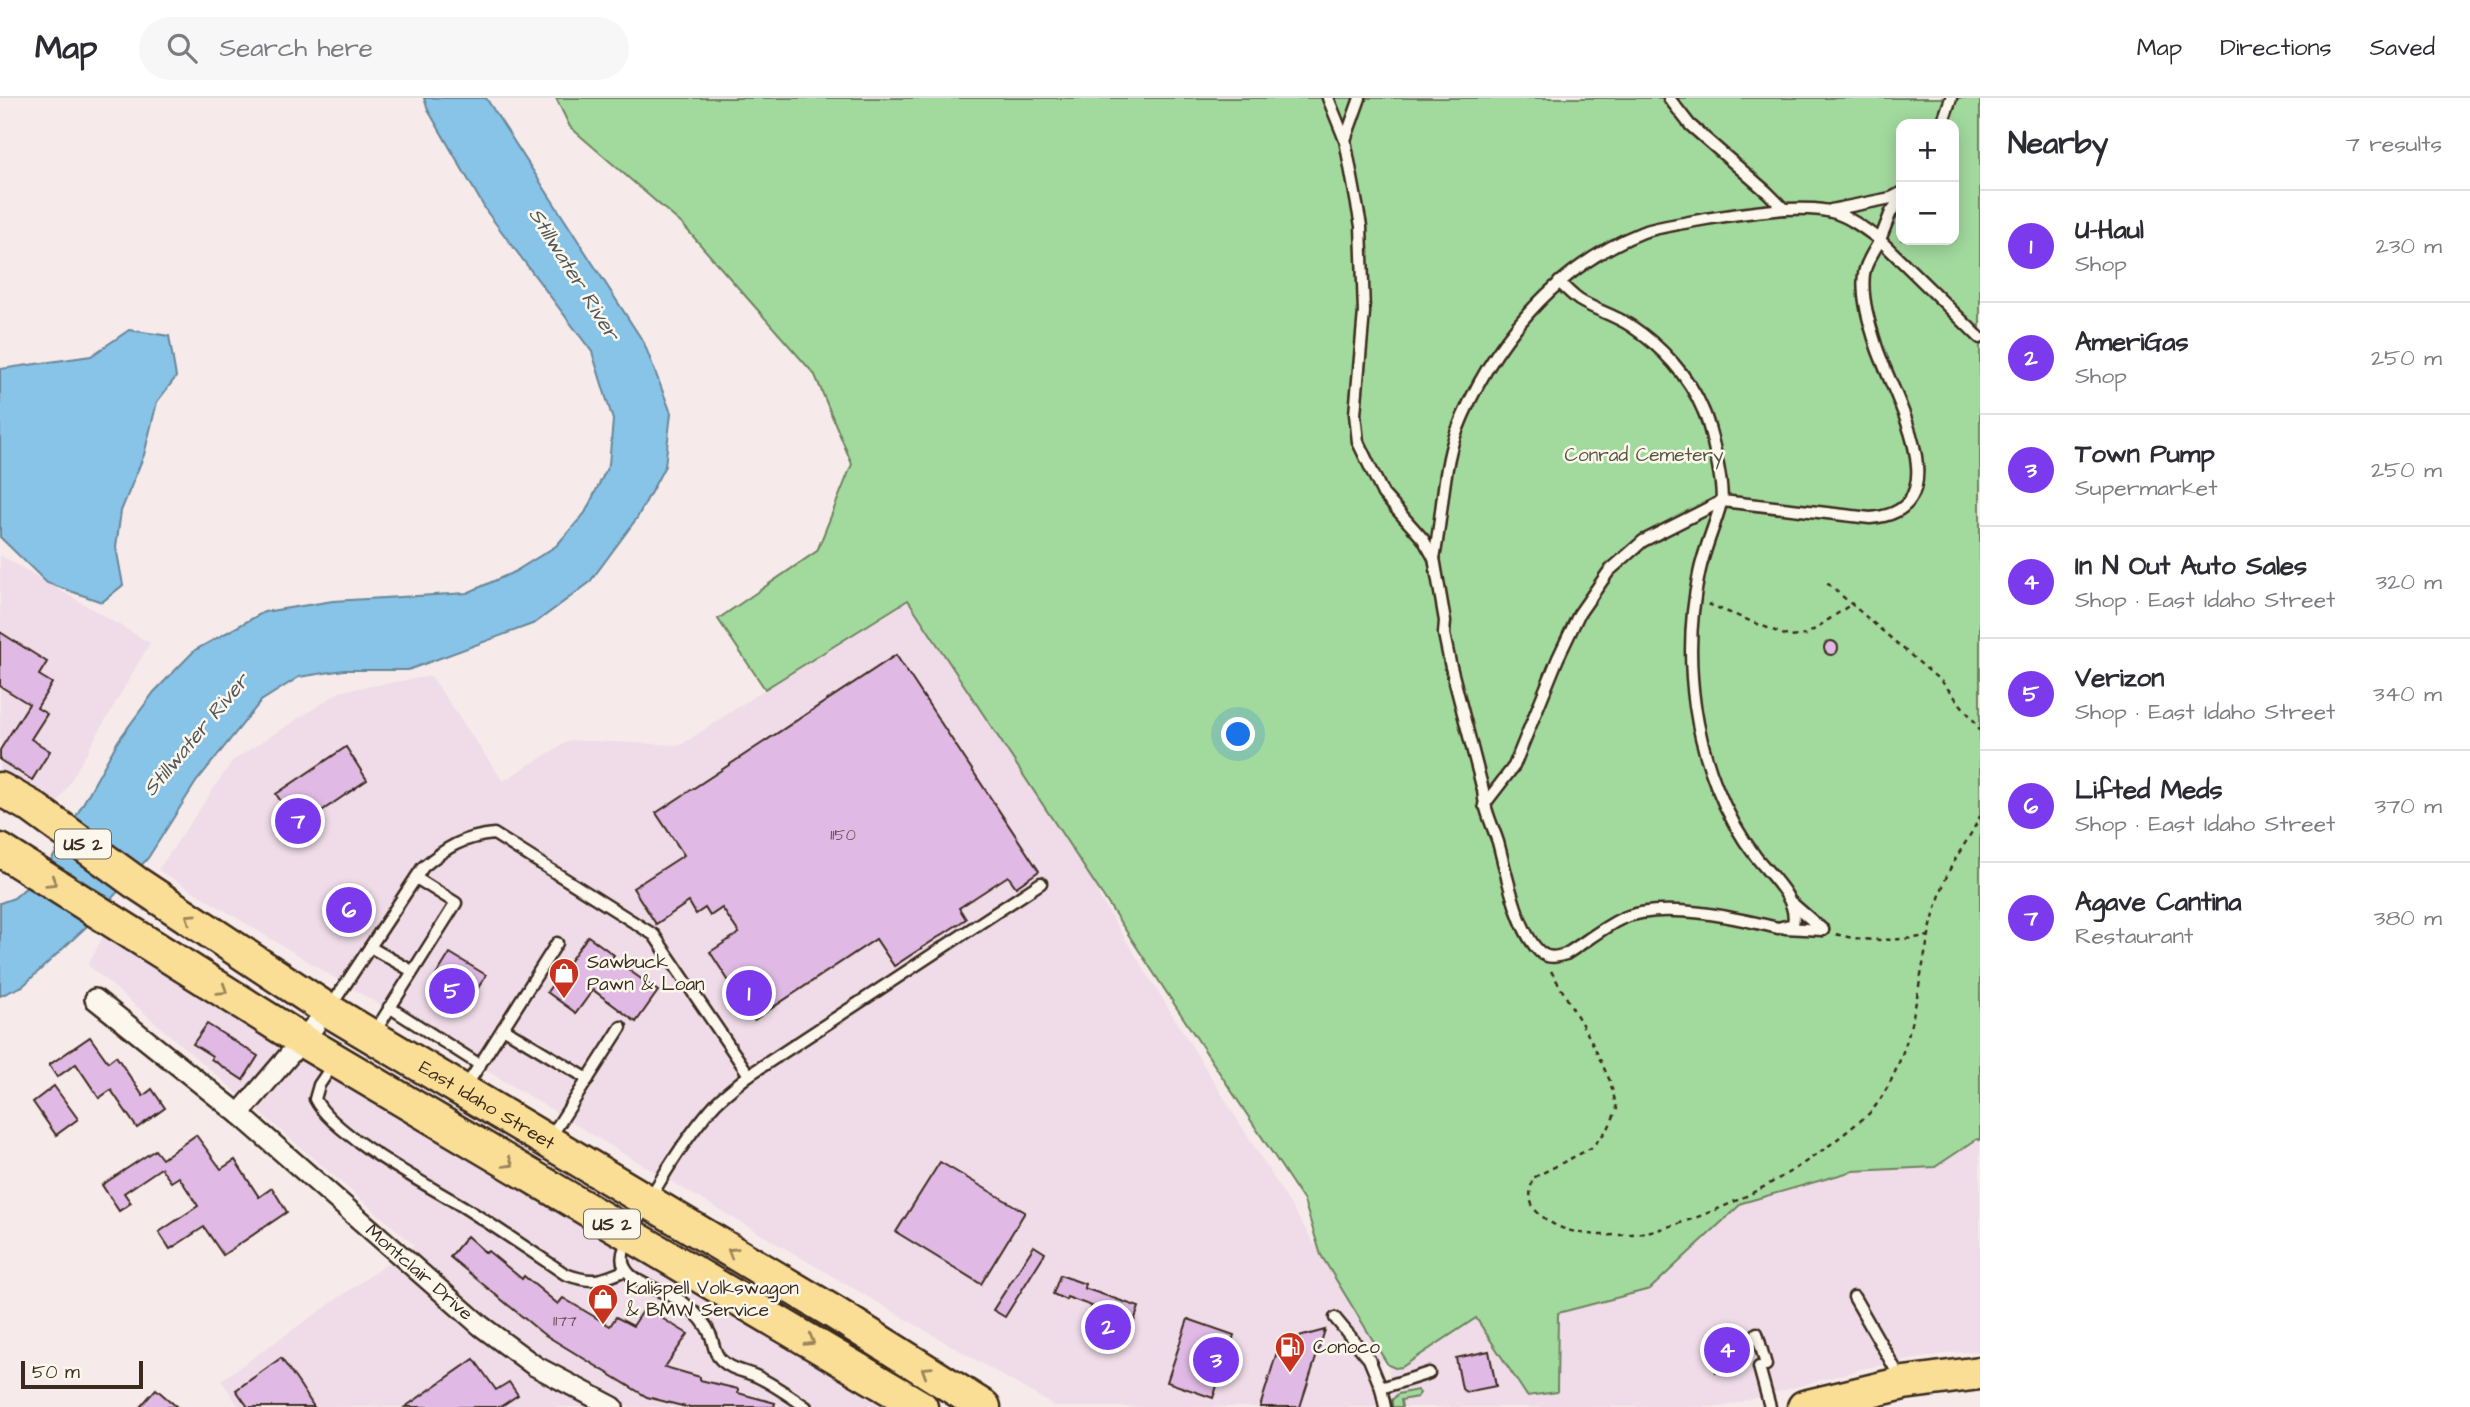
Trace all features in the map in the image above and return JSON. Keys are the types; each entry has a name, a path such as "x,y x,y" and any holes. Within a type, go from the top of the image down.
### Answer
{"highway":[{"name":"East Idaho Street","path":"0,789 32,807 135,882 315,1025 336,1060 921,1407"},
{"name":"East Idaho Street","path":"0,850 140,937 315,1025 372,1037 649,1202 984,1407"},
{"path":"403,1100 455,1109 610,1192 649,1202"},
{"path":"1804,1407 1904,1383 1980,1373"}],"street":[{"name":"Montclair Drive","path":"95,999 239,1114 481,1326 535,1366 613,1407"},
{"path":"239,1114 315,1025"}],"lane":[{"path":"1328,98 1345,140 1362,226 1364,312 1355,414 1357,442 1383,494 1423,539 1434,558"},
{"path":"1345,140 1360,98"},
{"path":"1669,98 1690,125 1784,209"},
{"path":"1944,119 1951,98"},
{"path":"1828,211 1896,196"},
{"path":"1484,805 1514,766 1579,614 1609,571 1643,541 1722,501 1870,518 1895,513 1911,498 1916,487 1918,465 1912,437 1877,348 1865,297 1864,272 1896,204"},
{"path":"1823,930 1778,928 1714,915 1647,913 1621,919 1566,954 1557,957 1540,952 1528,934 1511,895 1494,830 1484,805 1483,790 1444,634 1445,621 1434,558 1455,435 1488,370 1512,332 1559,282 1608,248 1644,232 1736,214 1814,208 1848,217 1880,240 1980,338"},
{"path":"1559,282 1579,300 1630,326 1651,341 1689,383 1703,409 1713,437 1722,501 1699,571 1692,643 1695,704 1708,762 1725,806 1754,855 1791,902 1823,930"},
{"path":"315,1025 423,867 443,850 471,836 494,834 654,935 749,1075"},
{"path":"372,1037 456,903 416,878"},
{"path":"806,1407 755,1376 722,1361 714,1350 710,1335 701,1319 682,1301 652,1288 626,1270 622,1265 621,1255 649,1202 694,1130 715,1104 749,1075 1041,883"},
{"path":"1778,928 1793,924 1795,917 1791,902"},
{"path":"463,1091 556,943"},
{"path":"370,947 412,971"},
{"path":"389,1007 480,1065"},
{"path":"548,1142 621,1027"},
{"path":"503,1028 588,1079"},
{"path":"336,1060 319,1085 314,1099 320,1109 367,1147 466,1208 565,1274 582,1280 596,1281 626,1270"},
{"path":"1854,1297 1904,1383"},
{"path":"1335,1318 1369,1359 1381,1388 1385,1407"},
{"path":"1757,1333 1770,1407"},
{"path":"1381,1388 1429,1373"}],"path":[{"path":"1827,583 1943,683 1980,731"},
{"path":"1695,599 1790,637 1805,635 1853,603"},
{"path":"1540,952 1591,1040 1610,1081 1617,1109 1608,1129 1591,1148 1534,1178 1529,1195 1536,1213 1559,1228 1604,1236 1661,1229 1720,1208 1786,1173 1832,1144 1873,1110 1893,1077 1908,1040 1929,936 1950,869 1980,816"},
{"path":"1823,930 1850,938 1898,940 1929,936"}],"shaded area":[{"path":"0,555 150,643 58,803 0,770"},
{"path":"908,600 1094,882 1100,898 1383,1354 1376,1407 1056,1407 624,1154 158,870 233,760 341,691 431,676 503,781 570,740 681,745"},
{"path":"106,931 894,1407 239,1407 221,1380 414,1245 88,965"},
{"path":"1977,1139 1980,1140 1980,1351 1950,1353 1866,1368 1722,1407 1392,1407 1388,1365 1402,1367 1477,1318 1527,1395 1558,1313 1650,1289 1742,1203 1853,1171 1935,1167"}],"green space":[{"name":"Conrad Cemetery","path":"556,98 1980,98 1980,1140 1977,1139 1935,1167 1853,1171 1742,1203 1650,1289 1558,1313 1557,1392 1527,1396 1476,1318 1402,1367 1388,1365 1321,1255 1304,1201 908,600 765,689 718,619 817,551 852,464 815,375 683,225 570,127"},
{"path":"1417,1390 1420,1393 1417,1397 1401,1400 1402,1407 1392,1407 1392,1400 1398,1394"}],"water":[{"name":"Stillwater River","path":"424,98 486,98 644,343 671,413 665,466 637,518 589,583 535,623 408,670 344,670 299,677 261,701 196,782 148,858 87,926 23,986 0,996 0,903 14,898 46,870 118,741 154,692 195,650 264,612 333,601 467,593 514,572 556,546 585,513 609,464 613,420 592,352 487,212 428,110"},
{"path":"129,330 169,336 176,377 157,402 144,455 121,511 116,547 123,585 102,602 47,583 0,537 0,369 91,356"}],"building":[{"path":"0,632 47,662 39,675 52,683 37,708 47,714 31,739 50,751 32,780 0,760 0,750 29,704 0,686"},
{"path":"1831,641 1836,643 1836,653 1831,655 1826,653 1824,648 1826,643"},
{"path":"896,655 1039,871 1016,887 1008,876 959,908 966,919 894,966 876,939 754,1020 710,952 739,933 722,908 710,916 705,908 696,914 689,902 656,924 633,888 684,855 656,813"},
{"path":"346,747 367,780 298,827 276,794"},
{"path":"359,890 371,909 341,929 328,909"},
{"path":"588,936 614,955 612,958 658,991 636,1022 593,990 576,1013 547,992"},
{"path":"450,953 486,975 465,1009 429,987"},
{"path":"207,1024 258,1056 243,1080 193,1044"},
{"path":"90,1037 108,1062 116,1056 143,1096 152,1089 165,1108 137,1128 111,1090 99,1098 76,1064 57,1077 49,1065"},
{"path":"54,1086 78,1119 56,1135 33,1102"},
{"path":"196,1135 221,1169 235,1160 259,1197 272,1188 287,1212 223,1255 204,1227 170,1249 159,1232 198,1206 179,1177 171,1182 161,1168 124,1193 131,1203 119,1211 102,1185 155,1150 162,1159"},
{"path":"940,1162 1025,1212 981,1284 896,1232"},
{"path":"467,1236 486,1253 488,1251 522,1279 524,1276 558,1304 563,1298 610,1326 616,1317 633,1326 645,1308 688,1334 665,1367 700,1377 700,1380 738,1389 738,1393 775,1403 774,1407 686,1407 647,1397 542,1333 450,1257"},
{"path":"1034,1246 1045,1253 1005,1317 993,1310"},
{"path":"1060,1275 1085,1284 1084,1288 1139,1307 1127,1341 1085,1326 1092,1306 1053,1294"},
{"path":"1188,1319 1234,1335 1213,1398 1167,1382"},
{"path":"1730,1327 1732,1332 1739,1331 1748,1363 1716,1372 1708,1342"},
{"name":"Conoco","path":"1325,1330 1300,1407 1260,1407 1280,1342"},
{"path":"1489,1351 1496,1386 1466,1392 1462,1389 1456,1358"},
{"path":"281,1358 314,1407 248,1407 236,1390"},
{"path":"474,1359 496,1390 509,1382 518,1395 500,1407 405,1407"},
{"path":"156,1389 177,1407 140,1407"}],"place":[{"name":"Agave Cantina","path":"298,821"},
{"name":"Lifted Meds","path":"349,910"},
{"name":"Verizon","path":"452,991"},
{"name":"U-Haul","path":"749,993"},
{"name":"Sawbuck Pawn & Loan","path":"564,1000"},
{"name":"Kalispell Volkswagon & BMW Service","path":"603,1326"},
{"name":"AmeriGas","path":"1108,1327"},
{"name":"In N Out Auto Sales","path":"1727,1350"},
{"name":"Town Pump","path":"1216,1360"},
{"name":"Conoco","path":"1290,1374"}]}
